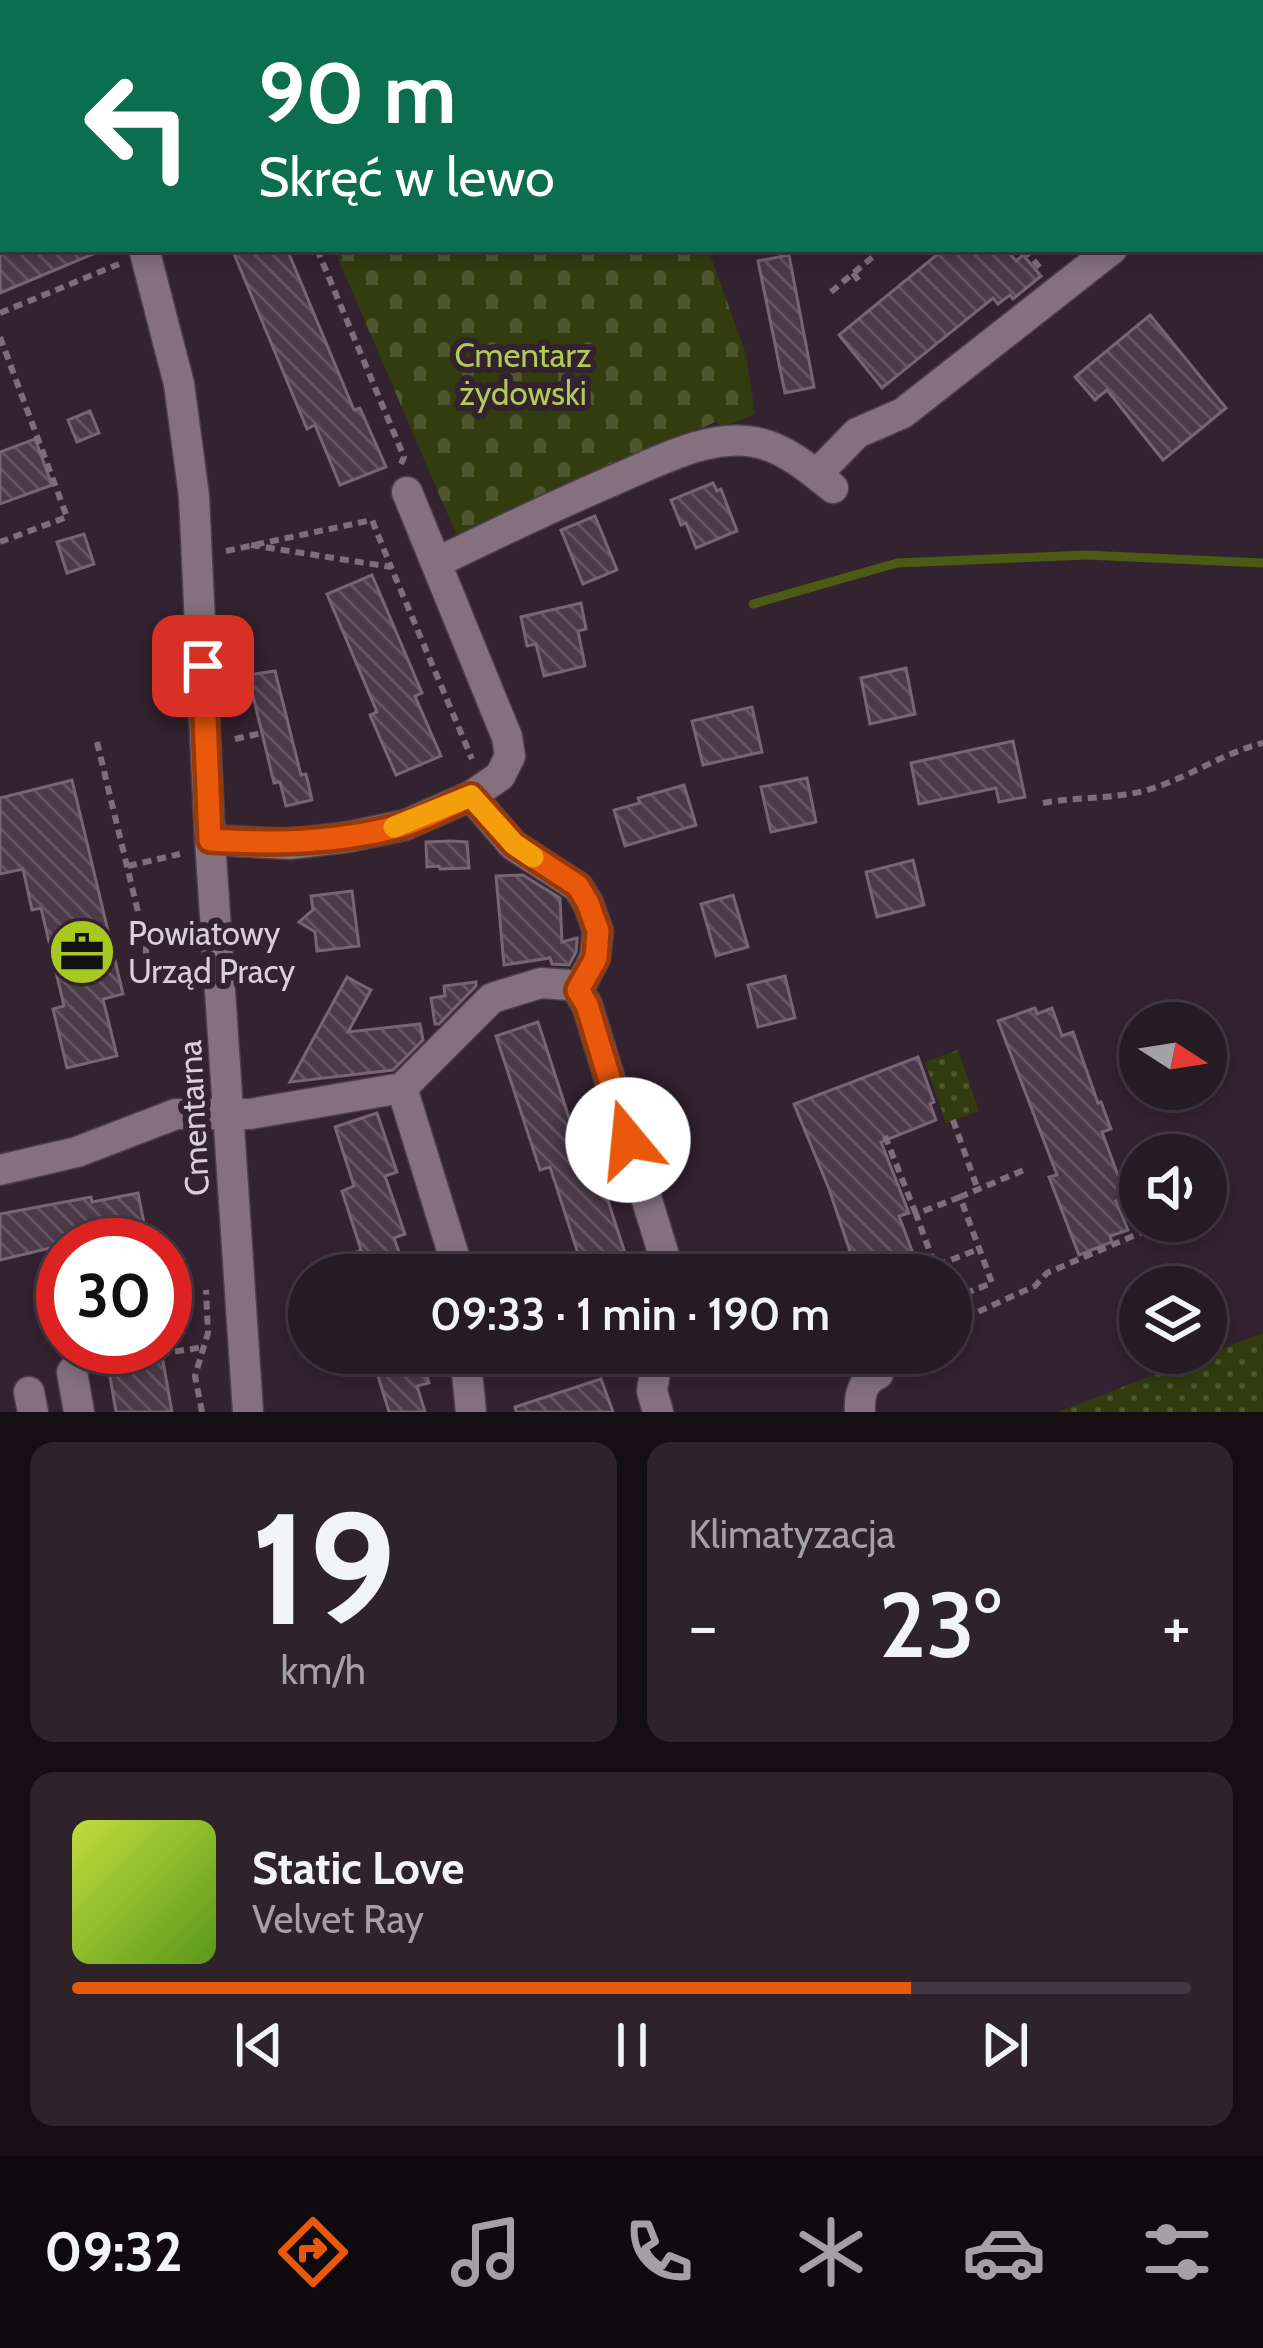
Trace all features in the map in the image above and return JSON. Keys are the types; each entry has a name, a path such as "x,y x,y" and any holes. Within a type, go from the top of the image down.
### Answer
{"street":[{"path":"436,563 558,504 707,445 750,441 769,445 825,481 857,434 903,413 1108,252"},
{"name":"Cmentarna","path":"133,256 174,363 194,496 210,840 248,1412"},
{"path":"210,840 290,844 405,825 475,784 500,776 510,756 507,737 401,484"},
{"path":"475,784 514,844 578,886 588,903 598,931 596,958 578,990"},
{"path":"0,1170 77,1152 176,1114 250,1114 402,1088 492,998 541,983 569,985 587,1005 664,1254"},
{"path":"402,1088 453,1254"},
{"path":"79,1412 85,1374"},
{"path":"467,1374 471,1412"},
{"path":"655,1374 652,1391 658,1412"},
{"path":"860,1412 863,1388 878,1374"}],"path":[{"path":"318,252 404,457 401,484"},
{"path":"831,292 878,252"},
{"path":"1026,252 1044,273"},
{"path":"0,313 133,256"},
{"path":"853,273 862,284"},
{"path":"0,337 68,518 0,542"},
{"path":"216,553 375,518 475,784"},
{"path":"251,545 391,567"},
{"path":"226,741 262,733"},
{"path":"98,742 146,945 146,988"},
{"path":"1043,803 1154,788 1228,752 1263,743"},
{"path":"128,866 180,854"},
{"path":"953,1120 978,1190"},
{"path":"885,1136 935,1266 979,1249"},
{"path":"916,1214 1024,1170"},
{"path":"961,1197 992,1282 972,1290"},
{"path":"972,1314 1035,1286 1047,1273 1121,1242"},
{"path":"192,1349 204,1347"}],"green space":[{"name":"Cmentarz żydowski","path":"335,252 709,252 746,354 755,414 721,428 717,421 459,541"},
{"path":"958,1050 979,1111 946,1123 925,1062"},
{"path":"1263,1333 1263,1412 1058,1412 1157,1374 1227,1374 1227,1347"}],"building":[{"path":"0,252 98,252 0,293"},
{"path":"233,252 288,252 354,410 360,408 386,467 340,485 315,425 307,429"},
{"path":"940,252 1008,252 1016,261 1023,255 1041,276 1013,299 1010,295 998,304 993,298 882,388 839,335"},
{"path":"789,255 814,387 785,393 758,261"},
{"path":"1150,315 1226,408 1163,460 1107,390 1095,400 1075,377"},
{"path":"90,411 99,433 77,442 68,420"},
{"path":"35,439 52,485 0,504 0,452"},
{"path":"713,483 717,491 721,489 737,531 696,548 671,500"},
{"path":"595,516 617,570 583,584 561,530"},
{"path":"84,534 94,564 67,573 57,542"},
{"path":"372,575 422,693 415,696 441,756 396,775 370,715 377,712 327,594"},
{"path":"581,603 586,629 578,631 585,666 544,676 536,644 527,646 521,617"},
{"path":"906,668 915,714 870,724 861,678"},
{"path":"275,671 301,775 306,774 312,800 286,806 280,782 274,783 248,675"},
{"path":"752,707 762,752 703,765 692,721"},
{"path":"1013,741 1025,797 999,802 996,788 919,804 911,763"},
{"path":"807,778 816,822 771,832 761,787"},
{"name":"Powiatowy Urząd Pracy","path":"72,780 123,994 103,999 117,1056 67,1068 53,1009 64,1006 41,908 32,910 23,869 0,874 0,798"},
{"path":"684,785 696,825 625,846 614,810"},
{"path":"426,842 467,842 469,868 427,867"},
{"path":"913,860 924,905 877,917 866,872"},
{"path":"523,875 560,898 562,942 577,938 569,965 552,964 550,958 504,965 496,876"},
{"path":"352,891 359,946 317,951 315,932 299,922 313,910 311,896"},
{"path":"733,895 748,947 716,956 701,904"},
{"path":"785,976 795,1018 758,1027 748,985"},
{"path":"347,977 371,990 348,1032 420,1024 423,1040 393,1070 290,1082"},
{"path":"476,982 435,1024 431,998 445,996 444,986"},
{"path":"1035,1008 1037,1014 1052,1008 1062,1036 1073,1032 1111,1129 1102,1132 1119,1178 1119,1233 1110,1236 1112,1242 1079,1255 1049,1177 1057,1175 998,1021"},
{"path":"538,1022 582,1158 593,1154 625,1254 578,1254 550,1167 540,1170 496,1036"},
{"path":"918,1057 936,1120 881,1142 909,1213 899,1216 913,1254 851,1254 794,1104"},
{"path":"377,1113 397,1172 385,1176 405,1234 394,1238 400,1254 352,1254 361,1250 342,1191 354,1186 335,1127"},
{"path":"138,1193 143,1218 36,1218 36,1251 0,1260 0,1214 91,1197 92,1202"},
{"path":"110,1374 165,1374 172,1412 116,1412"},
{"path":"377,1374 426,1374 429,1383 417,1386 425,1412 389,1412"},
{"path":"601,1379 613,1412 516,1412 515,1407"}],"waterway":[{"path":"753,604 897,563 1086,555 1263,563"}],"slow traffic":[{"path":"394,827 471,796 514,844 533,857"}],"place":[{"name":"Powiatowy Urząd Pracy","path":"82,952"}],"route":[{"path":"203,666 210,840 290,844 348,837 405,825 471,796 514,844 578,886 598,931 596,958 578,990 587,1005 628,1140"}]}
